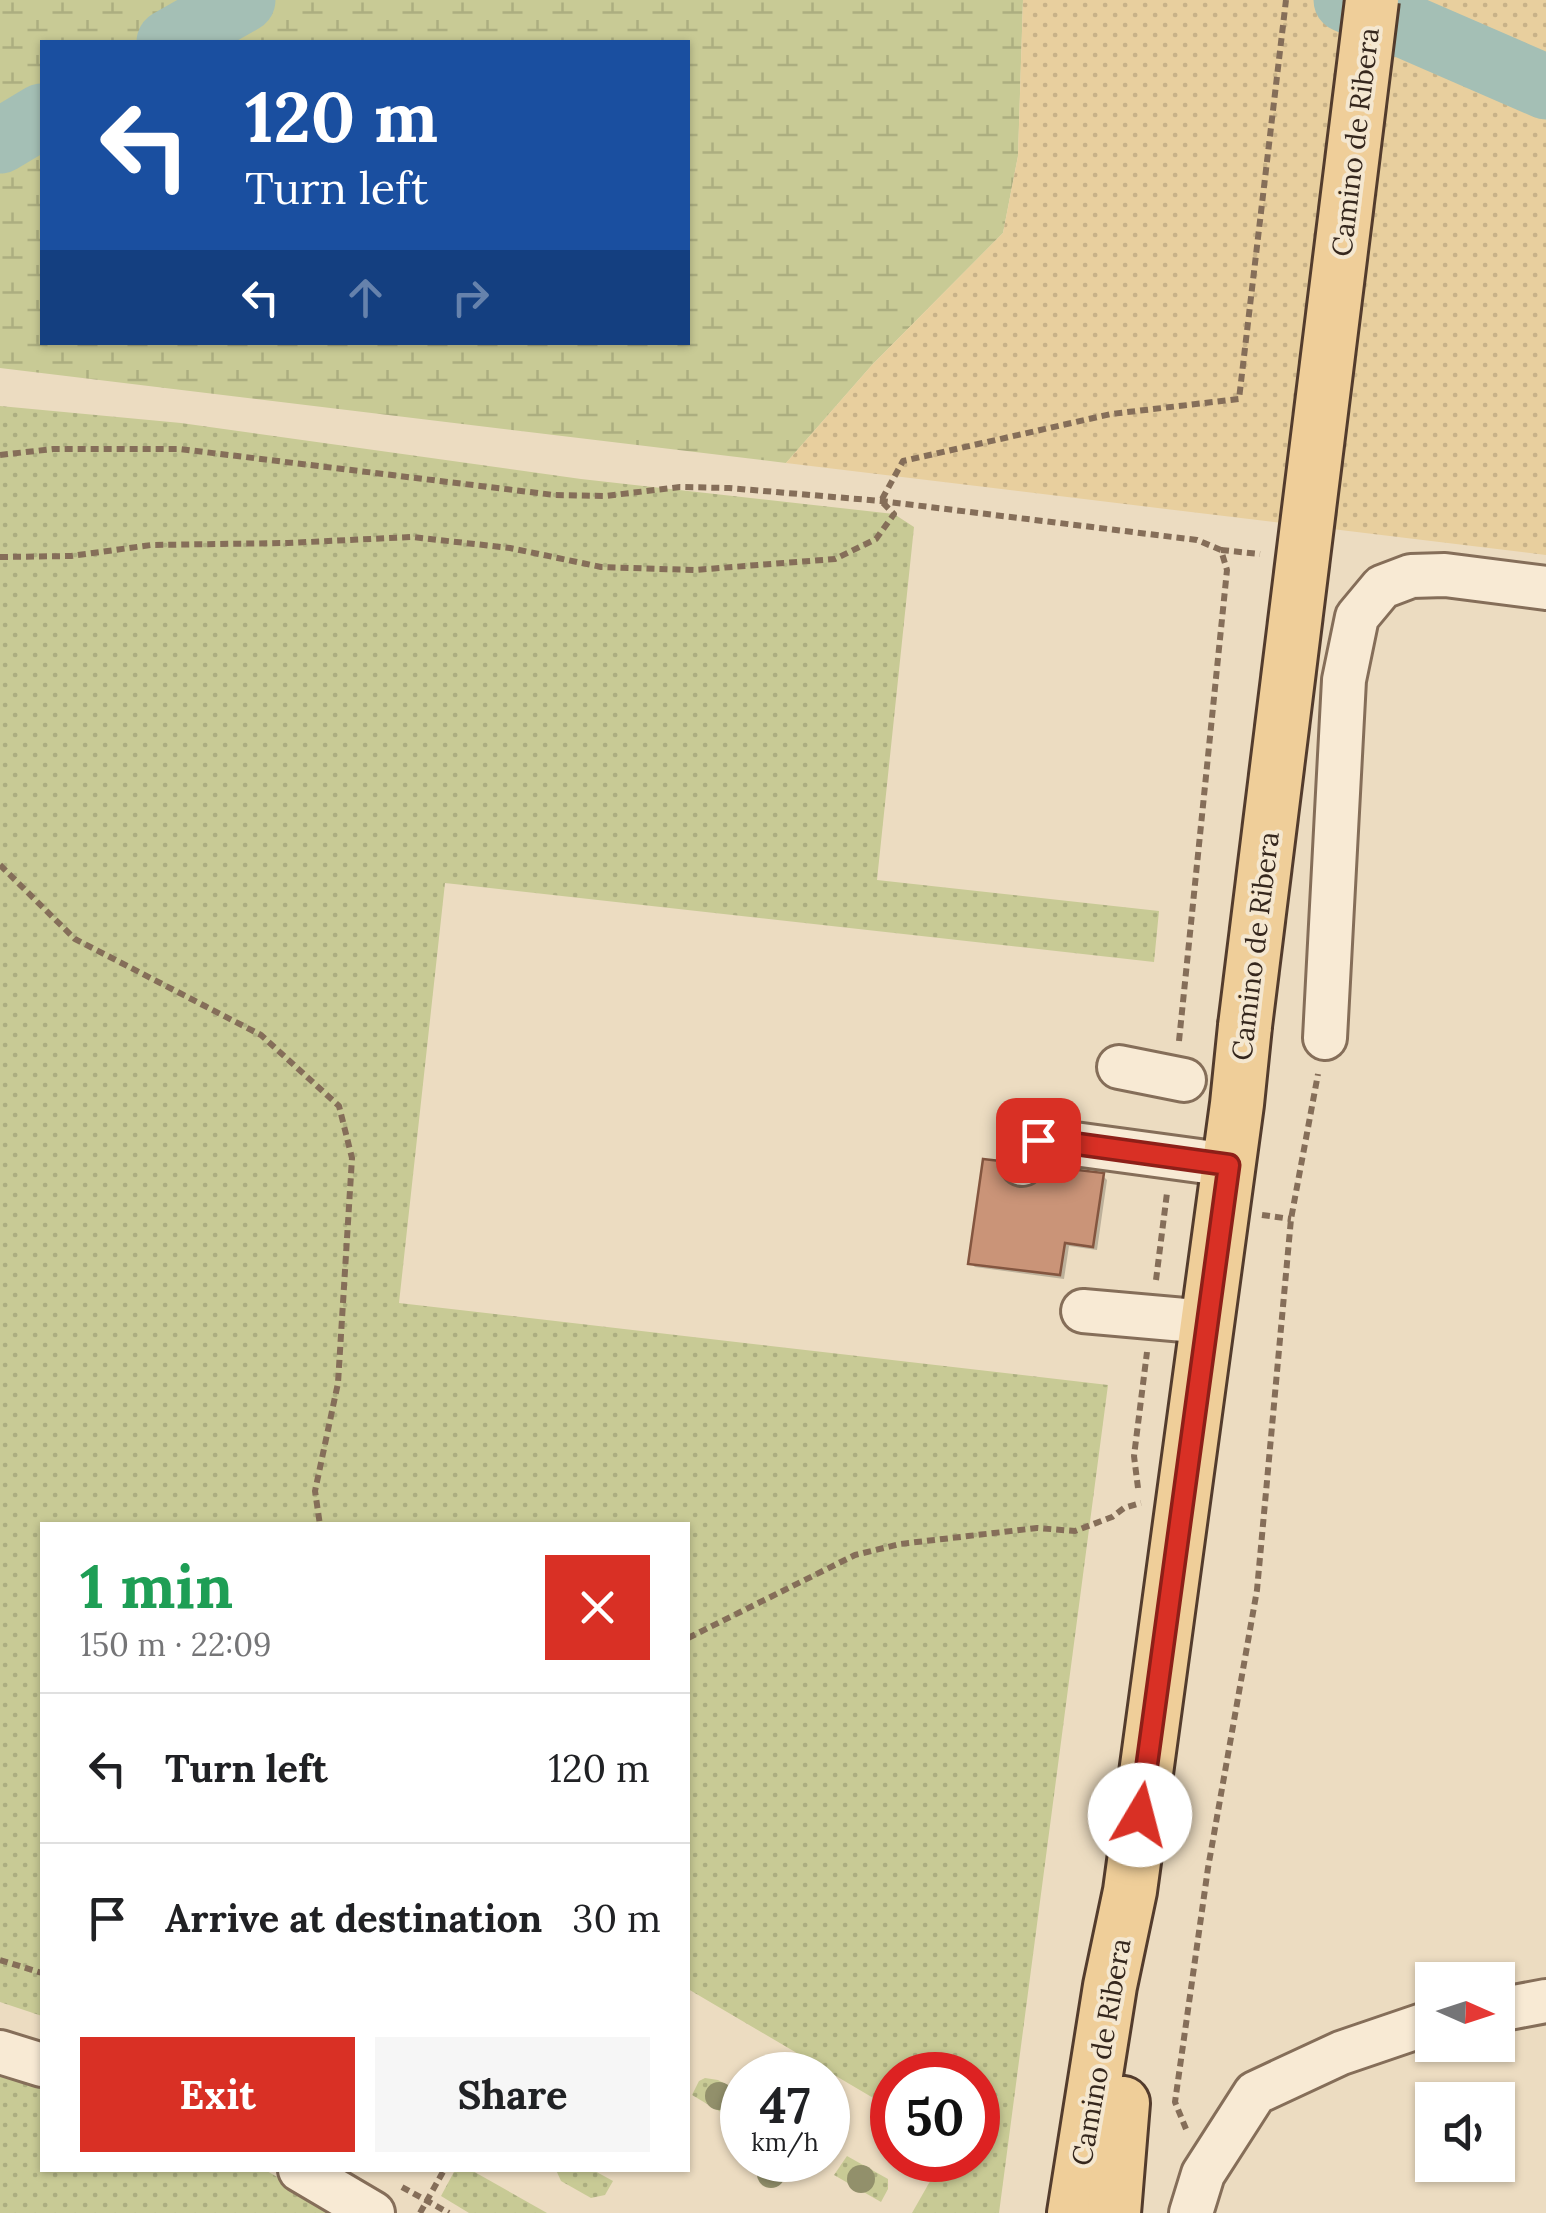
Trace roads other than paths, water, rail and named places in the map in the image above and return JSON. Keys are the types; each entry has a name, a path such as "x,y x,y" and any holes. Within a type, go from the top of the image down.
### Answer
{"main road":[{"name":"Camino de Ribera","path":"1074,2213 1110,1986 1130,1892 1229,1165 1372,0"},
{"name":"Camino de Ribera","path":"1114,2213 1131,1988 1130,1892"}],"street":[{"path":"1325,1038 1344,680 1356,616 1382,587 1412,576 1445,575 1546,588"},
{"path":"1119,1067 1184,1080"},
{"path":"1022,1164 1031,1144 1045,1140 1229,1165"},
{"path":"1083,1310 1207,1322"},
{"path":"1515,2007 1546,2001"},
{"path":"1197,2193 1255,2093 1341,2052 1415,2028"},
{"path":"0,2052 40,2064"},
{"path":"306,2172 381,2196"}],"waterway":[{"path":"173,40 243,0"},
{"path":"1346,0 1546,87"},
{"path":"0,141 40,117"}]}
